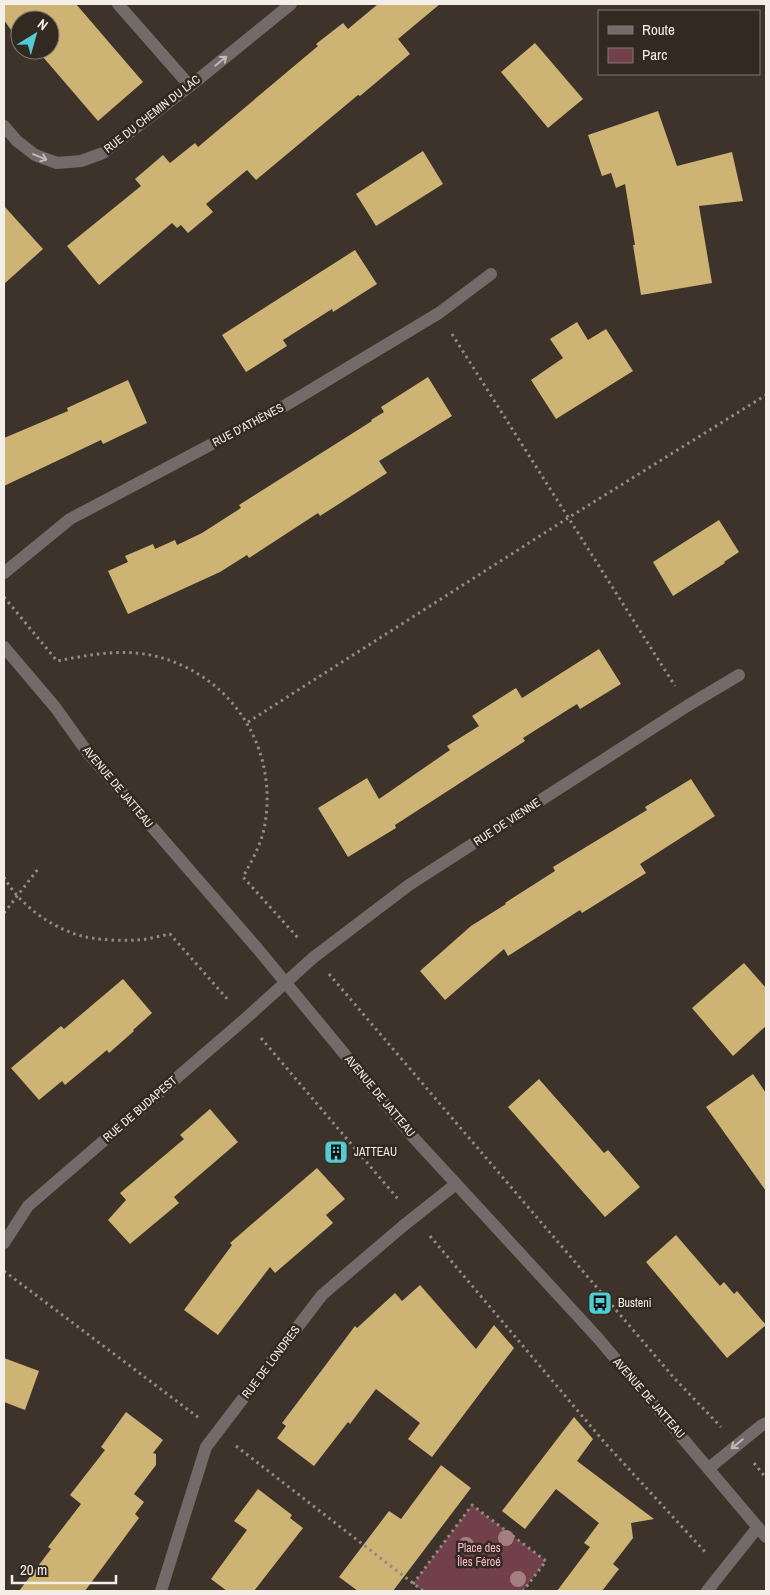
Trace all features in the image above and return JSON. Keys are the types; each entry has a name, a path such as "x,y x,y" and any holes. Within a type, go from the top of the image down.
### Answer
{"street":[{"path":"118,4 190,86"},
{"name":"RUE DU CHEMIN DU LAC","path":"4,126 35,155 57,163 81,161 103,153 190,86 291,4"},
{"name":"RUE D'ATHÈNES","path":"4,573 70,519 286,406 438,313 491,274"},
{"name":"AVENUE DE JATTEAU","path":"4,647 55,707 88,753 286,982 413,1137 597,1337 710,1468 766,1537"},
{"name":"RUE DE VIENNE","path":"286,982 314,957 409,885 738,675"},
{"name":"RUE DE BUDAPEST","path":"4,1243 28,1206 286,982"},
{"name":"RUE DE LONDRES","path":"161,1591 206,1447 322,1295 456,1184"},
{"path":"710,1468 737,1444 766,1423"},
{"path":"707,1591 758,1527"}],"path":[{"path":"438,313 687,706"},
{"path":"248,722 568,518 766,396"},
{"path":"4,597 57,661 121,652 154,656 181,664 212,682 232,702 248,722 260,750 266,777 267,804 264,830 255,856 243,877 314,957 675,1379 737,1444 766,1478"},
{"path":"4,913 38,869"},
{"path":"4,877 17,895 36,912 59,927 84,937 137,940 170,934 245,1019 605,1443 722,1571"},
{"path":"423,1591 413,1584 472,1505 546,1561 523,1591"}],"green space":[{"name":"Place des Îles Féroé","path":"472,1505 546,1561 523,1591 423,1591 413,1584"}],"building":[{"path":"4,4 76,4 143,82 98,121 46,60 60,60 60,10 10,10 10,29 4,20"},
{"path":"378,4 440,4 398,39 410,54 360,96 358,95 256,180 247,170 206,204 213,212 188,233 181,225 177,228 172,223 99,285 67,246 141,186 135,179 163,155 170,163 195,143 198,147 318,46 316,44 343,23 348,29"},
{"path":"535,43 583,99 548,128 501,72"},
{"path":"658,111 677,166 732,152 743,201 699,206 712,283 641,295 625,184 616,188 611,173 602,176 588,135"},
{"path":"423,151 443,184 376,226 356,194"},
{"path":"4,206 43,249 4,284"},
{"path":"355,250 377,284 333,312 332,309 283,340 287,346 246,372 222,335"},
{"path":"577,322 588,340 606,329 633,371 556,419 531,380 563,358 550,339"},
{"path":"428,377 452,416 379,461 387,473 320,516 318,513 249,558 247,555 220,572 128,614 108,571 128,562 125,556 153,544 155,549 175,540 177,545 202,533 241,508 239,505 372,421 384,412 381,407"},
{"path":"128,380 147,423 103,444 101,440 4,486 4,438 68,411 67,408"},
{"path":"719,520 739,552 673,596 653,562"},
{"path":"599,649 621,684 580,709 577,704 523,738 525,741 395,825 396,828 348,857 318,808 367,778 379,799 450,750 447,746 479,726 472,716 516,688 522,698"},
{"path":"691,779 715,816 640,864 646,873 582,913 580,910 508,956 504,949 445,1000 420,971 471,926 555,871 553,867 647,810 645,807"},
{"path":"744,963 766,988 766,1026 733,1056 692,1008"},
{"path":"123,979 152,1013 109,1053 107,1050 65,1085 62,1081 39,1100 11,1068 61,1026 64,1029"},
{"path":"753,1074 766,1093 766,1191 706,1107"},
{"path":"539,1079 604,1153 608,1150 640,1187 605,1217 508,1107"},
{"path":"210,1109 238,1142 174,1197 179,1203 130,1244 108,1220 126,1200 120,1193 184,1139 180,1135"},
{"path":"317,1168 345,1199 326,1215 333,1223 275,1273 270,1267 218,1335 184,1310 232,1245 230,1243"},
{"path":"676,1235 720,1286 724,1282 734,1294 737,1291 766,1325 727,1358 646,1262"},
{"path":"420,1285 476,1349 494,1325 514,1348 432,1457 408,1439 420,1423 376,1389 350,1424 348,1422 314,1466 277,1438 286,1426 282,1423 355,1326 357,1328 395,1293 402,1301"},
{"path":"4,1358 39,1371 25,1410 4,1402"},
{"path":"126,1412 163,1440 153,1453 156,1454 156,1465 134,1494 144,1502 135,1514 139,1518 85,1591 19,1591 51,1549 48,1547 81,1504 70,1495 105,1450 101,1447"},
{"path":"574,1417 593,1439 577,1461 654,1519 631,1523 633,1538 613,1564 619,1569 602,1591 557,1591 590,1547 584,1543 599,1523 556,1489 525,1529 502,1511"},
{"path":"441,1465 471,1488 393,1591 358,1591 339,1577 389,1511 401,1519"},
{"path":"258,1489 292,1515 290,1518 303,1528 254,1591 227,1591 211,1579 247,1530 234,1521"}],"place":[{"name":"JATTEAU","path":"336,1152"},
{"name":"Busteni","path":"600,1303"}]}
